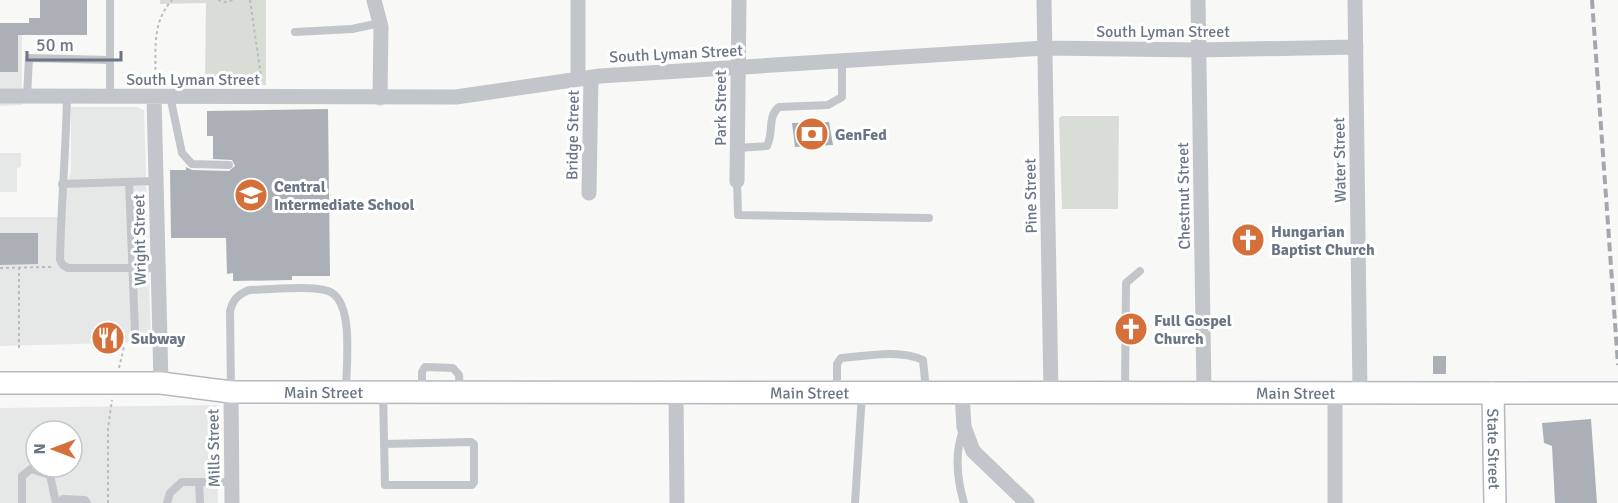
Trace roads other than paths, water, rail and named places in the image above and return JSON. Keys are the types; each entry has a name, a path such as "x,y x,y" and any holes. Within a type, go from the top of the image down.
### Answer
{"main road":[{"name":"Main Street","path":"0,383 161,383 231,392 1618,393"},
{"name":"State Street","path":"1493,393 1496,503"}],"street":[{"path":"374,0 380,22 380,98"},
{"name":"Bridge Street","path":"578,0 589,193"},
{"name":"Park Street","path":"737,181 739,0"},
{"name":"Pine Street","path":"1044,0 1051,392"},
{"name":"Chestnut Street","path":"1198,0 1204,392"},
{"name":"Water Street","path":"1355,0 1360,392"},
{"name":"South Lyman Street","path":"0,96 456,98 584,78 1045,48 1199,50 1356,47"},
{"name":"Wright Street","path":"154,97 161,383"},
{"path":"676,391 677,503"},
{"name":"Mills Street","path":"231,392 232,503"},
{"path":"962,393 964,427 973,450 1028,503"},
{"path":"1335,393 1335,503"}],"lane":[{"path":"110,0 110,97"},
{"path":"295,32 352,29 380,22"},
{"path":"27,96 29,58 110,60"},
{"path":"737,148 766,146 772,137 772,116 779,107 828,105 842,97 842,61"},
{"path":"67,96 66,172 62,184 60,260 63,266 158,268"},
{"path":"170,96 182,153 192,164 228,165"},
{"path":"62,184 156,181"},
{"path":"737,181 738,215 929,218"},
{"path":"129,182 135,331"},
{"path":"1125,392 1126,283 1133,274 1140,271"},
{"path":"231,392 230,311 233,301 240,294 249,290 326,291 339,298 346,312 346,392"},
{"path":"837,392 837,364 841,358 899,356 916,357 923,360 926,393"},
{"path":"383,392 384,444 385,485 472,485 474,482 474,444 471,442 384,444"},
{"path":"855,503 862,392"},
{"path":"964,427 958,444 959,485 964,503"},
{"path":"22,503 22,476 31,469 50,475 58,503 63,499 73,498 85,500 87,503"},
{"path":"167,503 170,493 182,482 232,482"},
{"path":"199,482 200,503"}],"railway":[{"path":"1592,0 1618,365"}],"place":[{"name":"GenFed","path":"812,134"},
{"name":"Central Intermediate School","path":"251,195"},
{"name":"Hungarian Baptist Church","path":"1248,240"},
{"name":"Full Gospel Church","path":"1131,329"},
{"name":"Subway","path":"108,338"}]}
